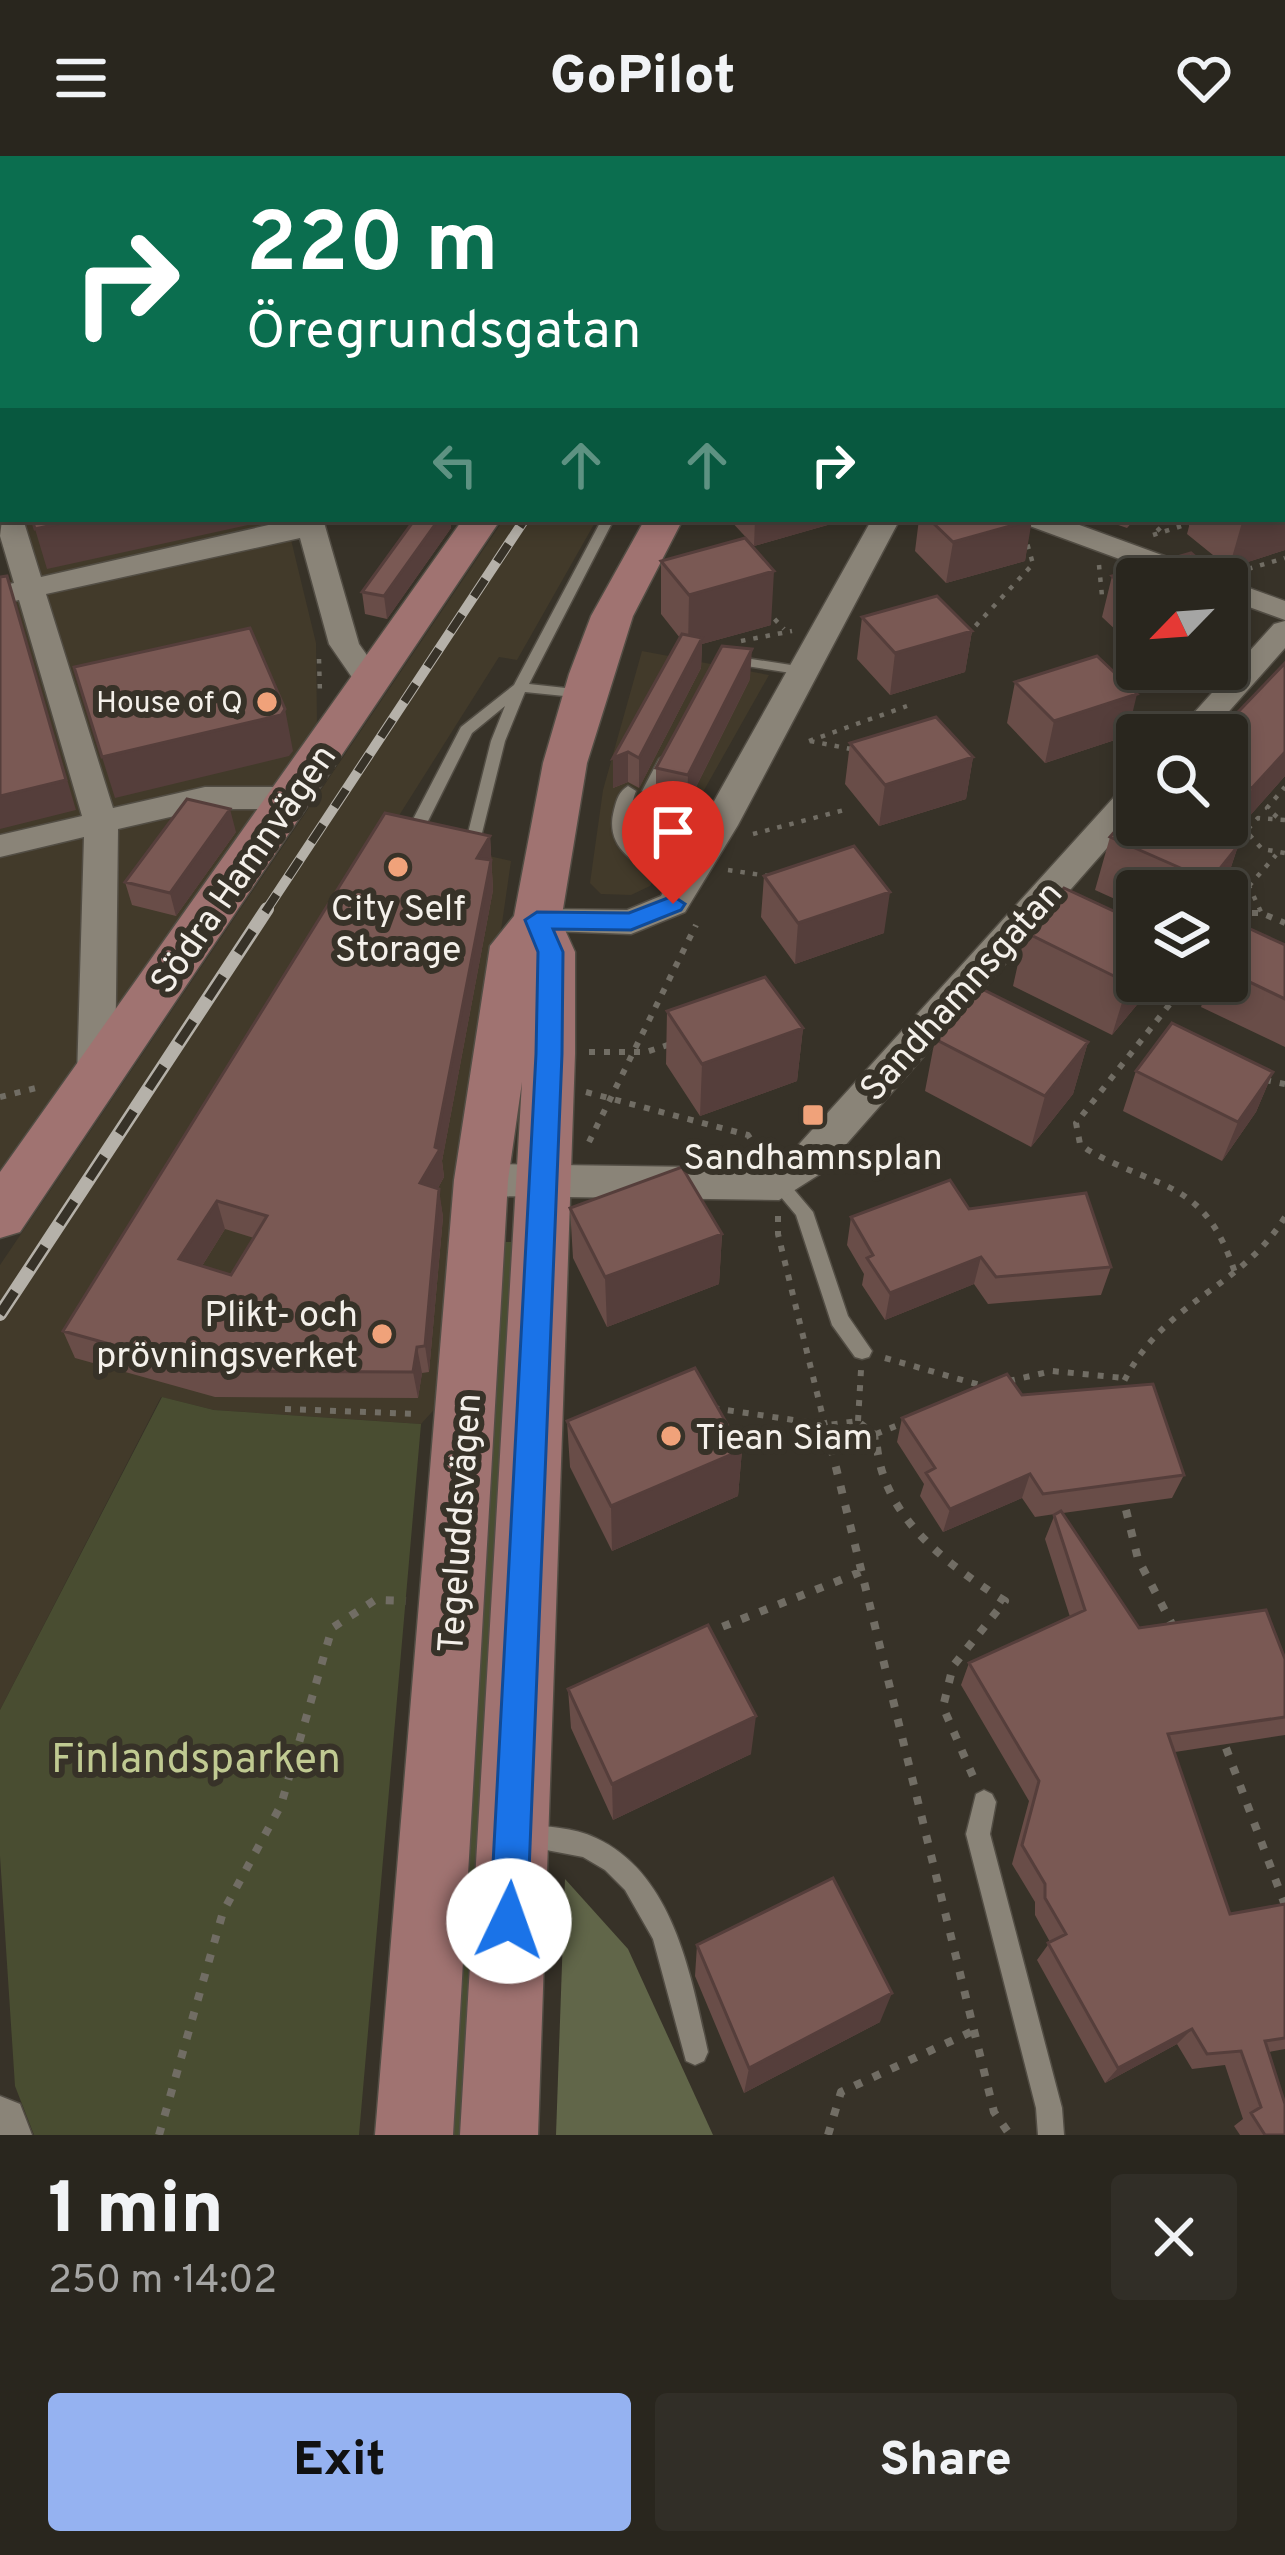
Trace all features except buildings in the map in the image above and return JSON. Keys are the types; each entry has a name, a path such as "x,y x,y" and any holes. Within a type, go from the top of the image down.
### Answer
{"main road":[{"name":"Södra Hamnvägen","path":"0,1216 480,522"},
{"name":"Tegeluddsvägen","path":"499,2135 537,1168 550,952 537,920 541,879 584,694 612,616 662,522"},
{"name":"Tegeluddsvägen","path":"414,2135 537,1168"}],"street":[{"path":"9,522 15,591 101,822 96,1078"},
{"path":"537,920 631,922 681,892 884,522"},
{"path":"15,591 93,567 311,523 344,644 371,682"},
{"path":"1030,525 1134,558"},
{"path":"1248,597 1285,610"},
{"path":"1209,714 1285,630"},
{"path":"0,846 205,798 292,798"},
{"name":"Sandhamnsgatan","path":"779,1184 806,1163 1116,816"},
{"path":"537,1168 779,1184"},
{"path":"0,2124 4,2135"}],"lane":[{"path":"474,842 498,741 520,687 606,522"},
{"path":"712,669 725,661 746,659 804,671"},
{"path":"416,830 466,730 520,687 584,694"},
{"path":"650,791 670,751"},
{"path":"628,791 615,824 622,845 681,892"},
{"path":"779,1184 804,1212 839,1319 862,1351"},
{"path":"984,1802 978,1834 1052,2135"},
{"path":"513,1835 592,1847 622,1870 660,1923 677,1970 694,2052"}],"path":[{"path":"1153,535 1194,522"},
{"path":"965,637 1033,564 1030,525"},
{"path":"1102,596 1099,564 1106,559"},
{"path":"760,603 784,629"},
{"path":"726,646 784,629 796,632"},
{"path":"809,741 908,706"},
{"path":"795,737 866,751"},
{"path":"1281,818 1267,808 1285,787"},
{"path":"721,825 752,834 848,809"},
{"path":"1276,855 1254,844 1246,831 1258,818 1281,818"},
{"path":"1249,886 1276,855 1285,853"},
{"path":"1210,867 1249,886 1261,913"},
{"path":"724,870 771,876"},
{"path":"537,1168 609,1094 696,925 681,892"},
{"path":"1248,913 1285,923"},
{"path":"1171,1002 1076,1123 1080,1144 1099,1158 1156,1177 1195,1204 1227,1241 1235,1274"},
{"path":"580,1052 630,1052 686,1039"},
{"path":"1259,1081 1285,1084"},
{"path":"0,1097 40,1087"},
{"path":"578,1091 609,1094 748,1135 779,1184 778,1234 994,2112 1010,2135"},
{"path":"1113,1406 1124,1378 1159,1328 1235,1274 1285,1217"},
{"path":"910,1365 987,1387"},
{"path":"968,1395 1052,1371 1124,1378"},
{"path":"703,1407 827,1425 858,1420 875,1435 876,1466 902,1516 964,1577 1005,1601 953,1666 943,1707 984,1802"},
{"path":"285,1409 392,1410 434,1416"},
{"path":"875,1435 912,1419"},
{"path":"1126,1510 1138,1559 1179,1638"},
{"path":"693,1639 862,1571"},
{"path":"159,2135 223,1912 281,1805 332,1628 375,1600 417,1601"},
{"path":"1226,1748 1285,1905"},
{"path":"828,2135 841,2092 975,2030"}],"shaded area":[{"path":"0,522 287,522 316,643 317,726 0,1191 0,583 11,580"},
{"path":"502,522 595,522 517,660 499,657 388,833 511,861 460,1214 441,1402 421,1424 214,1410 161,1397 0,1710 0,1265"},
{"path":"642,651 769,675 650,886 631,895 601,894 590,883 603,790"}],"green space":[{"path":"494,1242 516,1242 468,2135 436,2135"},
{"name":"Finlandsparken","path":"162,1397 214,1410 421,1424 359,2135 34,2135 15,2086 0,1856 0,1710"},
{"path":"565,1879 628,1949 713,2135 556,2135"}],"railway":[{"path":"265,912 523,522"},
{"path":"0,1314 267,909"}],"place":[{"name":"House of Q","path":"267,702"},
{"name":"City Self Storage","path":"398,867"},
{"name":"Sandhamnsplan","path":"813,1115"},
{"name":"Plikt- och prövningsverket","path":"382,1334"},
{"name":"Tiean Siam","path":"671,1436"}],"route":[{"path":"509,1921 549,1054 550,952 537,920 631,922 673,904"}]}
